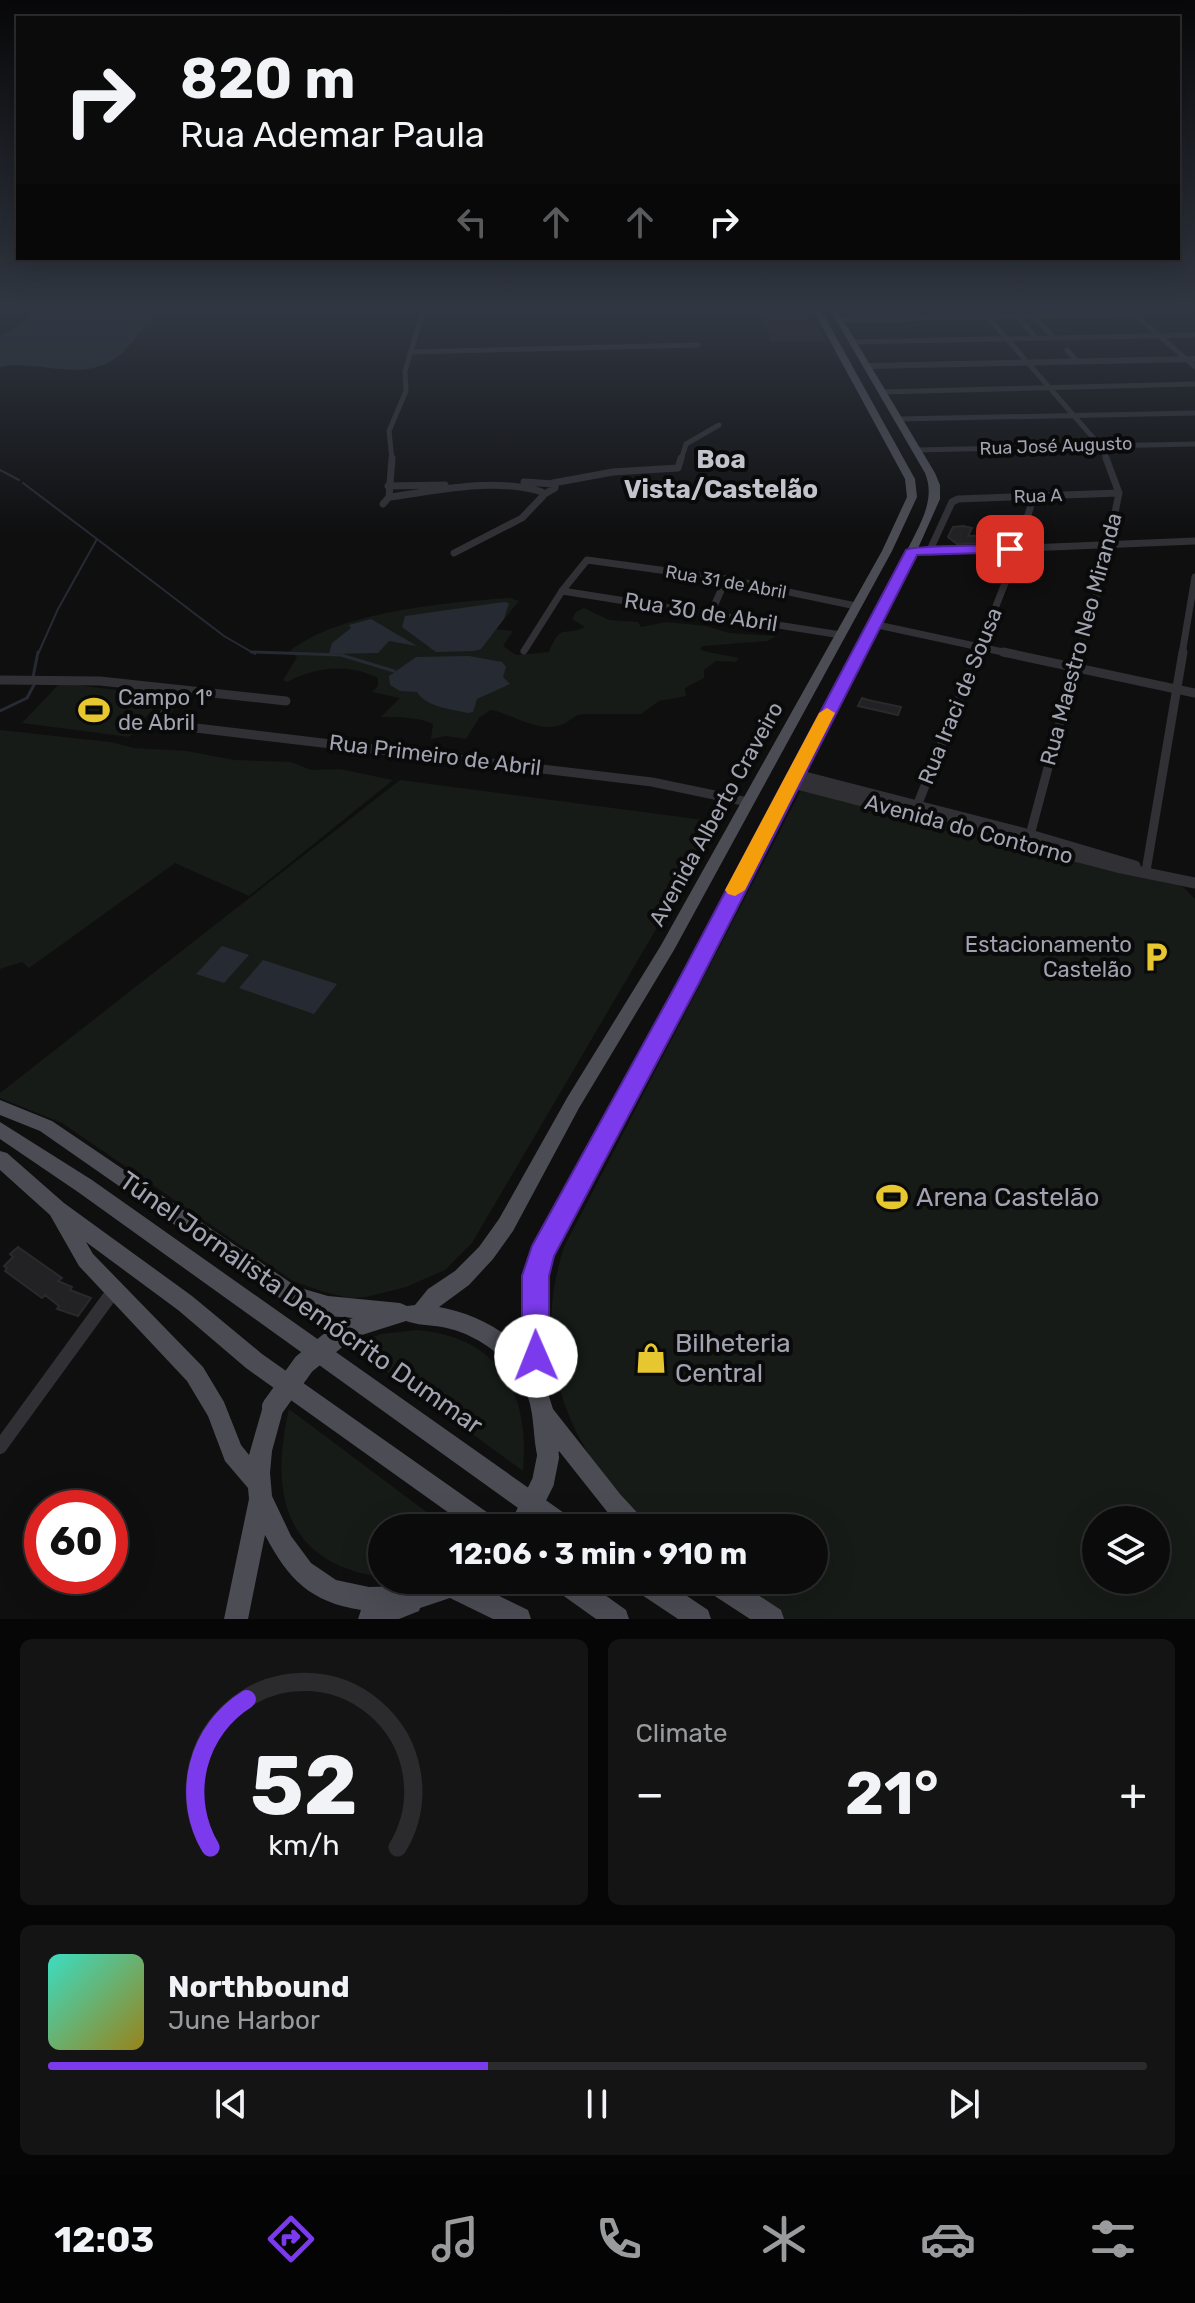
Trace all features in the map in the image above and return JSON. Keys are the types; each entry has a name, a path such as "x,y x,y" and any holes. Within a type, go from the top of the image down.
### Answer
{"main road":[{"name":"Avenida Alberto Craveiro","path":"410,1314 462,1278 506,1225 573,1103 666,950 889,546 912,497 910,479 858,384"},
{"path":"527,1514 543,1482 548,1457 546,1417 537,1387 536,1276 541,1254 795,779 873,624 921,551 936,492 930,473 877,384"},
{"path":"889,546 921,551"},
{"path":"0,1107 46,1126 291,1294 328,1306 446,1316 489,1332 504,1345 537,1387"},
{"name":"Túnel Jornalista Demócrito Dummar","path":"0,1129 546,1514"},
{"path":"0,1159 57,1209 185,1303 254,1361 470,1514"},
{"path":"57,1209 86,1260 195,1374 216,1410 233,1453 259,1492 286,1554 314,1582 353,1596 394,1600 418,1594"},
{"path":"236,1619 259,1492 260,1444 283,1387 311,1354 346,1330 375,1318 410,1314"},
{"path":"546,1417 623,1514"},
{"path":"370,1619 431,1594"},
{"path":"467,1594 519,1619"},
{"path":"582,1594 617,1619"},
{"path":"662,1594 699,1619"},
{"path":"734,1594 772,1619"}],"street":[{"path":"389,497 393,451 389,431 406,391 406,384"},
{"name":"Rua Maestro Neo Miranda","path":"1030,835 1074,666 1101,581 1119,493 1100,446 1046,384"},
{"path":"882,392 1195,384"},
{"path":"899,419 1195,413"},
{"path":"388,486 553,483 613,472 678,468 686,444 719,425"},
{"name":"Rua José Augusto","path":"917,450 1195,444"},
{"path":"454,553 522,518 543,495 555,488 553,483"},
{"path":"383,504 389,497 449,489 524,487 536,489 543,495"},
{"name":"Rua A","path":"921,551 952,502 958,499 1119,493"},
{"name":"Rua Iraci de Sousa","path":"917,806 1017,549 1034,496"},
{"path":"921,551 1195,541"},
{"name":"Rua 31 de Abril","path":"562,591 584,561 596,560 726,579 856,606"},
{"path":"1146,871 1195,577"},
{"path":"711,613 726,579"},
{"path":"524,651 562,591"},
{"name":"Rua 30 de Abril","path":"562,591 841,635"},
{"path":"873,624 1195,693"},
{"path":"0,680 100,681 286,701"},
{"name":"Rua Primeiro de Abril","path":"181,690 164,714 162,724 652,782 748,802"},
{"name":"Avenida do Contorno","path":"795,779 1030,835 1119,859 1146,871"},
{"name":"Avenida do Contorno","path":"795,779 1117,867 1195,883"},
{"path":"0,1447 115,1289"}],"shaded area":[{"path":"511,598 519,601 496,629 513,631 503,646 516,655 549,652 560,633 585,627 572,619 576,612 584,608 609,620 638,622 641,627 666,622 706,626 729,633 776,636 768,641 703,646 700,649 703,651 739,658 736,662 716,661 704,670 704,678 685,688 686,696 659,701 641,714 583,714 560,725 543,727 491,710 479,718 466,739 446,736 431,739 433,724 401,717 381,717 400,698 372,692 378,686 378,678 366,673 343,669 320,670 287,682 283,680 297,657 289,652 335,627 426,606"},
{"path":"509,603 504,619 481,649 474,651 436,652 402,627 405,616"},
{"path":"371,619 417,646 389,641 378,653 329,654 332,643 351,628 349,625"},
{"path":"469,656 502,662 506,667 503,677 510,684 477,699 473,712 440,707 426,701 417,692 400,691 390,685 389,676 416,657"},
{"name":"Campo 1º de Abril","path":"60,683 164,696 129,737 22,723"},
{"path":"0,730 110,742 134,748 187,751 234,760 291,762 311,770 340,769 393,780 249,896 175,863 29,968 22,962 0,969"},
{"path":"400,780 719,822 472,1243 445,1270 406,1287 349,1298 293,1281 62,1123 0,1098 0,1093"},
{"name":"Arena Castelão","path":"801,790 1183,887 1195,899 1195,1619 784,1619 749,1594 828,1594 828,1514 635,1514 587,1452 562,1396 551,1338 556,1278 564,1247"},
{"path":"222,946 249,955 224,983 196,974"},
{"path":"263,960 337,984 314,1014 239,988"},
{"path":"417,1330 446,1335 470,1344 489,1357 504,1374 521,1417 523,1471 350,1345 381,1334"},
{"path":"289,1409 429,1514 368,1514 368,1574 324,1557 305,1540 292,1520 284,1496 281,1469"}],"building":[{"path":"953,527 972,528 968,536 997,535 1002,542 957,544 948,537"},
{"path":"862,698 901,707 898,715 858,706"},
{"path":"18,1247 62,1278 58,1281 72,1287 70,1290 91,1298 78,1316 57,1309 59,1306 45,1295 42,1298 5,1271 7,1268 4,1266 13,1257 10,1254"}],"waterway":[{"path":"0,470 19,480"},
{"path":"23,483 97,539"},
{"path":"38,654 58,609 97,539"},
{"path":"97,539 224,636 252,652"},
{"path":"33,677 38,652"},
{"path":"252,652 341,655 394,671"},
{"path":"0,711 27,698 35,683"}],"slow traffic":[{"path":"735,890 827,713"}],"place":[{"name":"Campo 1º de Abril","path":"94,710"},
{"name":"Estacionamento Castelão","path":"1156,957"},
{"name":"Arena Castelão","path":"892,1197"},
{"name":"Bilheteria Central","path":"651,1358"}],"district":[{"name":"Boa Vista/Castelão","path":"721,474"}],"route":[{"path":"536,1356 536,1276 541,1254 688,983 912,550 1010,549"}]}
